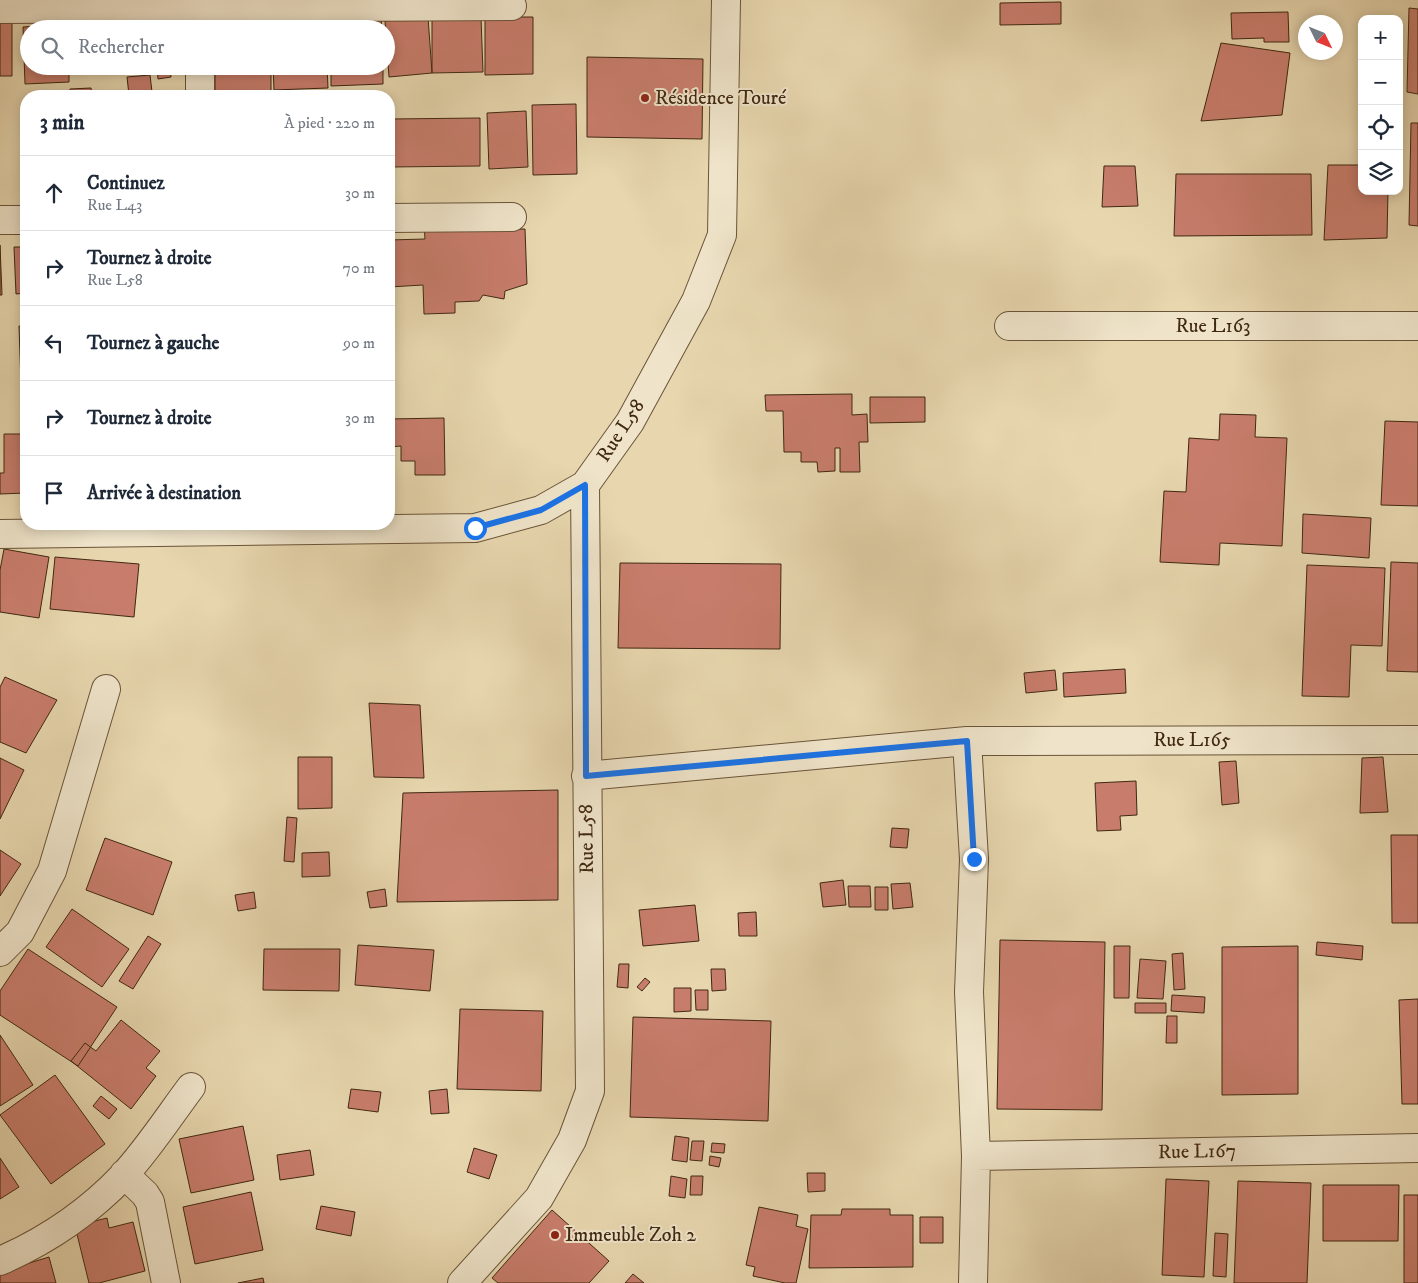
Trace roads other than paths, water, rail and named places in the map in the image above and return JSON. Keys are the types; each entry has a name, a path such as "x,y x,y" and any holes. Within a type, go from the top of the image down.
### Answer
{"street":[{"name":"Rue L58","path":"462,1283 539,1198 572,1140 590,1091 585,485 630,422 640,404 696,301 722,235 726,0"},
{"path":"0,9 200,13 512,6"},
{"path":"200,75 200,90"},
{"path":"395,218 512,217"},
{"path":"0,220 20,220"},
{"name":"Rue L163","path":"1009,326 1418,326"},
{"path":"395,529 475,528 541,510 585,485"},
{"path":"0,534 317,530"},
{"path":"0,952 20,932 52,871 106,689"},
{"name":"Rue L165","path":"586,776 967,741 1418,740"},
{"path":"967,741 974,859 969,992 976,1156 973,1283"},
{"path":"0,1261 23,1251 74,1220 124,1174 191,1087"},
{"name":"Rue L167","path":"976,1156 1418,1148"},
{"path":"124,1174 145,1194 150,1202 166,1283"}],"place":[{"name":"Résidence Touré","path":"645,98"},
{"name":"Immeuble Zoh 2","path":"555,1235"}]}
